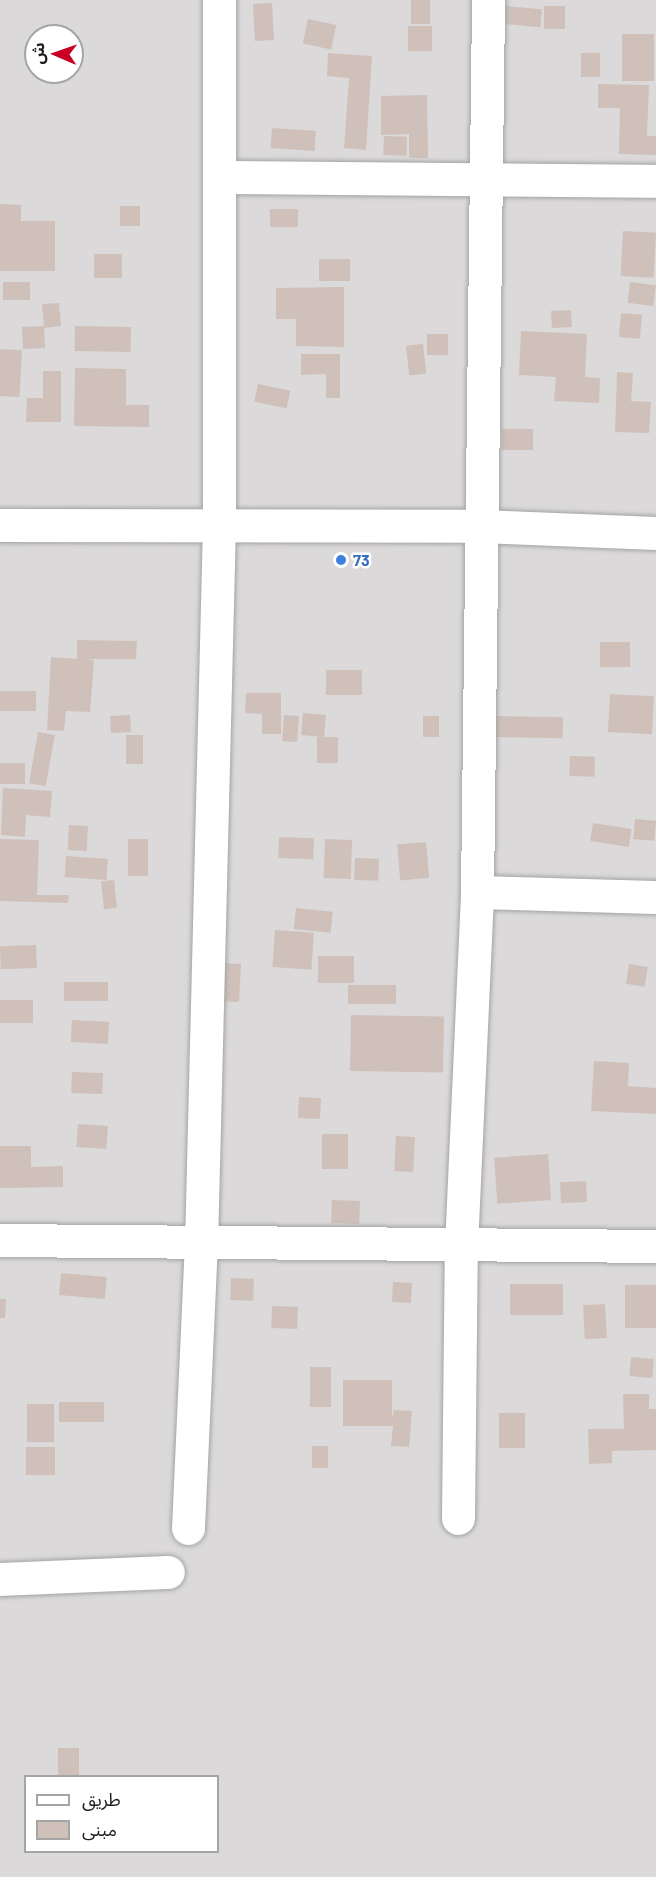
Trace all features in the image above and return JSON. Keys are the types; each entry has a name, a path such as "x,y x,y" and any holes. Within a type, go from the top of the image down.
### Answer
{"street":[{"path":"188,1528 201,1245 219,525 219,0"},
{"path":"458,1518 461,1247 477,892 484,178 488,0"},
{"path":"219,177 656,181"},
{"path":"0,525 482,526 656,533"},
{"path":"477,892 656,897"},
{"path":"0,1240 201,1245 656,1246"},
{"path":"0,1579 168,1572"}],"shaded area":[{"path":"0,0 656,0 656,1877 0,1877"}],"building":[{"path":"411,0 430,0 430,24 411,24"},
{"path":"272,3 274,40 255,41 253,4"},
{"path":"505,6 542,9 540,27 503,24"},
{"path":"544,6 565,6 565,29 544,29"},
{"path":"308,19 336,25 331,49 303,43"},
{"path":"408,26 432,26 432,51 408,51"},
{"path":"622,34 654,34 654,81 622,81"},
{"path":"328,53 372,56 366,150 344,148 349,78 327,76"},
{"path":"581,53 600,53 600,77 581,77"},
{"path":"598,84 649,85 647,136 656,136 656,155 619,154 620,108 598,108"},
{"path":"427,95 428,158 409,158 409,134 381,135 381,96"},
{"path":"272,128 316,131 314,151 271,148"},
{"path":"384,136 407,137 406,156 383,155"},
{"path":"0,204 21,205 21,221 55,221 55,271 0,271"},
{"path":"120,206 140,206 140,226 120,226"},
{"path":"270,209 298,209 298,227 270,227"},
{"path":"623,231 656,233 654,278 621,276"},
{"path":"94,254 122,254 122,278 94,278"},
{"path":"319,259 350,259 350,281 319,281"},
{"path":"3,282 30,282 30,300 3,300"},
{"path":"630,282 656,285 653,306 627,303"},
{"path":"344,287 344,347 296,346 296,319 276,319 276,288"},
{"path":"59,303 61,326 44,328 45,348 23,349 22,327 44,326 42,304"},
{"path":"571,310 572,327 552,328 551,311"},
{"path":"621,313 642,315 640,339 619,337"},
{"path":"75,326 131,327 131,352 75,351"},
{"path":"521,331 587,334 585,377 600,378 599,403 554,401 556,377 519,375"},
{"path":"427,334 448,334 448,355 427,355"},
{"path":"423,344 426,374 409,376 406,346"},
{"path":"0,349 22,350 20,397 0,396"},
{"path":"301,354 340,354 340,398 326,398 326,374 301,375"},
{"path":"75,368 126,369 126,405 149,405 149,427 74,426"},
{"path":"43,371 61,371 61,422 26,422 27,398 43,398"},
{"path":"617,372 633,373 631,401 651,402 649,433 615,432"},
{"path":"258,384 290,391 287,408 254,402"},
{"path":"502,429 533,429 533,450 502,450"},
{"path":"77,640 137,641 136,659 86,659 94,660 90,712 66,711 64,731 47,730 51,657 77,659"},
{"path":"600,642 630,642 630,667 600,667"},
{"path":"326,670 362,670 362,695 326,695"},
{"path":"0,691 36,691 36,711 0,711"},
{"path":"246,693 281,693 281,734 262,734 262,714 245,713"},
{"path":"610,694 654,696 652,734 608,732"},
{"path":"303,713 326,715 324,737 301,735"},
{"path":"130,715 131,732 111,733 110,716"},
{"path":"284,715 299,716 297,742 282,741"},
{"path":"423,716 439,716 439,737 423,737"},
{"path":"495,716 563,717 563,738 495,737"},
{"path":"38,732 55,735 46,786 29,783"},
{"path":"126,735 143,735 143,764 126,764"},
{"path":"317,737 338,737 338,763 317,763"},
{"path":"570,756 595,757 594,777 569,776"},
{"path":"0,763 25,763 25,784 0,784"},
{"path":"3,788 52,791 50,817 26,815 25,837 1,835"},
{"path":"635,819 656,821 654,841 633,839"},
{"path":"593,823 632,829 629,847 590,841"},
{"path":"69,825 88,826 87,851 68,850"},
{"path":"279,837 314,838 313,859 278,858"},
{"path":"0,839 39,840 37,895 69,895 68,903 0,901"},
{"path":"128,839 148,839 148,876 128,876"},
{"path":"325,839 352,840 351,879 324,878"},
{"path":"426,842 429,878 400,880 397,845"},
{"path":"66,856 108,859 106,880 65,877"},
{"path":"355,858 379,859 378,881 354,880"},
{"path":"114,880 117,908 104,909 101,881"},
{"path":"296,908 333,912 331,933 294,929"},
{"path":"275,930 314,933 311,970 272,967"},
{"path":"36,945 37,968 1,969 0,946"},
{"path":"318,956 354,956 354,983 318,983"},
{"path":"220,963 241,964 239,1002 218,1001"},
{"path":"629,964 648,967 645,987 626,984"},
{"path":"64,982 108,982 108,1001 64,1001"},
{"path":"348,985 396,985 396,1004 348,1004"},
{"path":"0,1000 33,1000 33,1023 0,1023"},
{"path":"351,1015 444,1017 443,1073 350,1071"},
{"path":"72,1020 109,1022 108,1044 71,1042"},
{"path":"594,1061 629,1063 628,1086 656,1088 656,1114 591,1111"},
{"path":"72,1072 103,1073 102,1094 71,1093"},
{"path":"299,1097 321,1098 320,1119 298,1118"},
{"path":"78,1124 108,1126 106,1149 76,1147"},
{"path":"322,1134 348,1134 348,1169 322,1169"},
{"path":"396,1136 415,1137 413,1172 394,1171"},
{"path":"0,1146 31,1146 31,1167 63,1166 63,1187 0,1188"},
{"path":"548,1154 551,1200 497,1204 494,1158"},
{"path":"586,1181 587,1202 561,1203 560,1182"},
{"path":"332,1200 360,1201 359,1224 331,1223"},
{"path":"61,1273 107,1277 105,1299 59,1295"},
{"path":"231,1278 254,1279 253,1301 230,1300"},
{"path":"393,1282 412,1283 411,1303 392,1302"},
{"path":"510,1284 563,1284 563,1315 510,1315"},
{"path":"625,1285 656,1285 656,1328 625,1328"},
{"path":"0,1299 6,1299 5,1318 0,1318"},
{"path":"605,1304 607,1338 585,1339 583,1305"},
{"path":"272,1306 298,1307 297,1329 271,1328"},
{"path":"631,1357 654,1359 652,1378 629,1376"},
{"path":"310,1367 331,1367 331,1407 310,1407"},
{"path":"343,1380 392,1380 392,1419 394,1410 412,1411 409,1447 391,1446 393,1426 343,1426"},
{"path":"623,1394 649,1394 649,1409 656,1409 656,1450 612,1451 612,1463 589,1464 588,1429 624,1429"},
{"path":"59,1402 104,1402 104,1422 59,1422"},
{"path":"27,1404 54,1404 54,1442 27,1442"},
{"path":"499,1413 525,1413 525,1448 499,1448"},
{"path":"312,1446 328,1446 328,1468 312,1468"},
{"path":"26,1447 55,1447 55,1475 26,1475"},
{"path":"58,1748 79,1748 79,1775 58,1775"}],"place":[{"name":"73","path":"341,560"}]}
